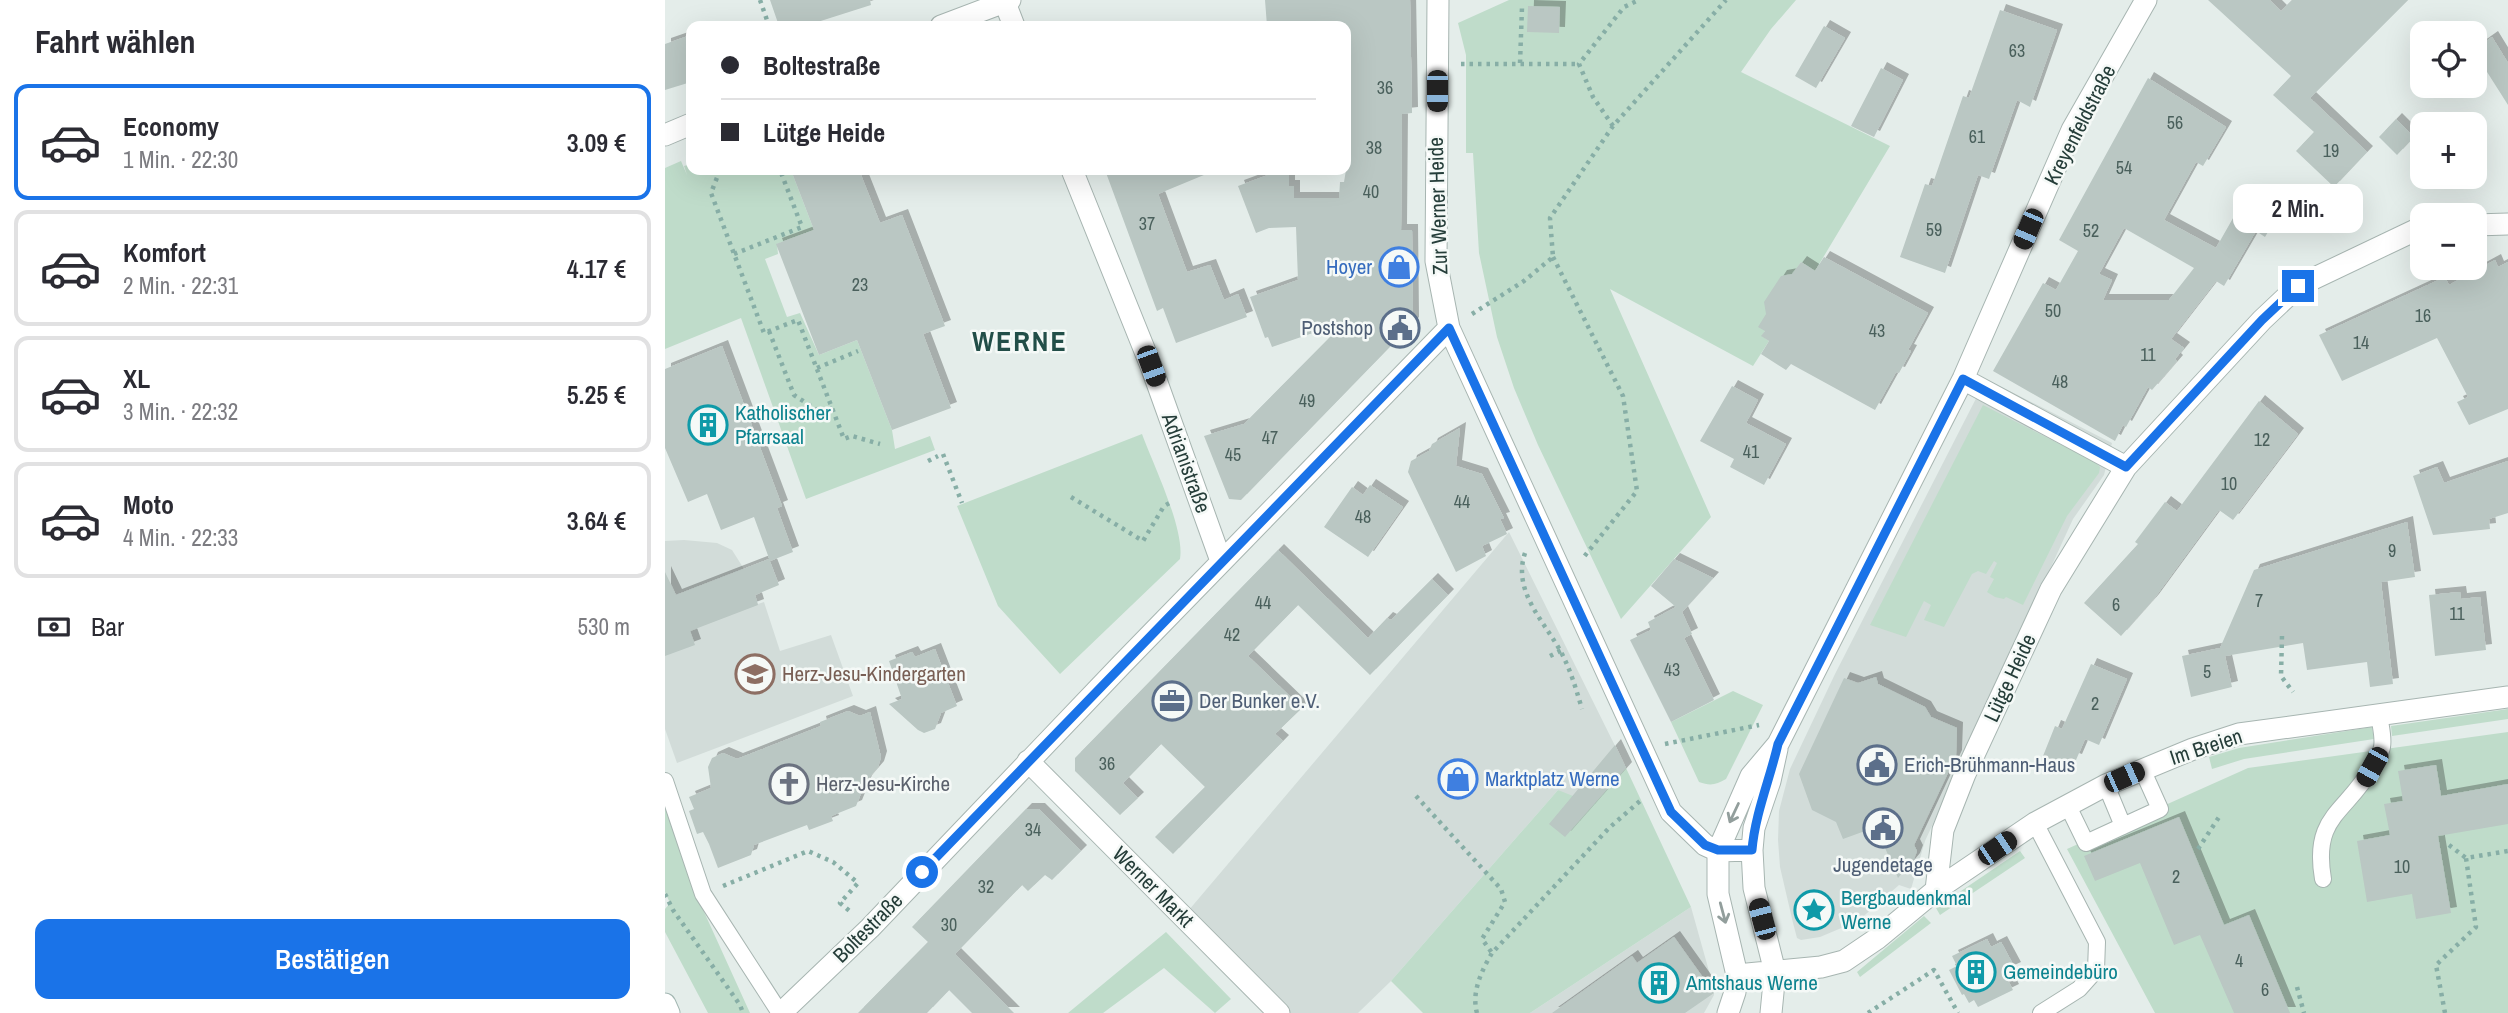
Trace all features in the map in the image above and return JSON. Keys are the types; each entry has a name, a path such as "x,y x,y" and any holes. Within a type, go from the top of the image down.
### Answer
{"street":[{"path":"954,21 1006,0 1012,21"},
{"name":"Zur Werner Heide","path":"1438,0 1436,261 1449,328 1671,812 1705,845 1718,850"},
{"name":"Kreyenfeldstraße","path":"1728,1013 1737,975 1718,894 1718,850 1751,776 1778,744 1963,379 2073,130 2146,0"},
{"path":"665,135 686,126"},
{"name":"Adrianistraße","path":"1074,175 1151,366 1221,561"},
{"path":"2487,225 2508,224"},
{"name":"Lütge Heide","path":"1936,890 1943,830 1971,762 2051,589 2126,467 2262,320 2298,286 2410,233"},
{"name":"Boltestraße","path":"781,1013 870,928 1221,561 1449,328"},
{"path":"1963,379 2126,467"},
{"name":"Im Breien","path":"1936,890 2035,822 2067,804 2142,769 2239,734 2508,697"},
{"name":"Kreyenfeldstraße","path":"1771,1013 1775,972 1754,888 1752,850 1754,828 1770,781 1778,744"},
{"name":"Werner Markt","path":"1028,761 1279,1013"},
{"path":"1718,850 1752,850"},
{"path":"1737,975 1821,967 1844,961 1878,938 1936,890"},
{"path":"665,1004 670,1013"}],"lane":[{"path":"2323,879 2321,839 2329,821 2361,788 2382,748 2379,714"},
{"path":"2067,804 2086,843 2160,809 2142,769"},
{"path":"665,781 703,894 781,1013"},
{"path":"2106,785 2123,826"},
{"path":"2035,822 2097,942 2096,970 2079,989 2041,1013"}],"path":[{"path":"760,0 767,21"},
{"path":"1579,64 1624,8 1639,0"},
{"path":"1565,580 1637,491 1623,396 1553,257 1550,218 1613,126 1726,0"},
{"path":"1520,63 1522,8"},
{"path":"1437,64 1579,64"},
{"path":"1579,64 1593,97 1613,126"},
{"path":"718,175 711,193 764,333 799,320 844,439 852,436 880,444"},
{"path":"734,254 802,227 782,175"},
{"path":"1449,328 1524,281 1553,257"},
{"path":"769,331 794,395 820,412 832,408"},
{"path":"817,368 858,351"},
{"path":"928,461 941,455 962,503"},
{"path":"1071,497 1143,541 1164,506 1195,488"},
{"path":"1525,594 1565,660 1582,709"},
{"path":"2282,636 2281,676 2293,692"},
{"path":"1643,749 1791,719"},
{"path":"1477,1013 1474,1004 1480,974 1492,953 1609,828 1659,785"},
{"path":"1416,796 1500,889 1505,902 1482,939 1492,953"},
{"path":"2198,849 2221,814"},
{"path":"2445,1013 2436,965 2476,927 2466,858 2449,845"},
{"path":"703,894 808,850 833,862 858,883 840,903"},
{"path":"2466,858 2508,850"},
{"path":"665,894 743,1013"},
{"path":"1868,1013 1934,970 1958,1013"},
{"path":"2297,987 2304,1013"}],"shaded area":[{"path":"1986,379 2112,443 2104,475 2073,519 1925,841 1911,889 1899,885 1858,921 1820,937 1801,940 1797,938 1780,867 1778,840 1779,811 1790,769 1835,674"},
{"name":"Marktplatz Werne","path":"1509,532 1626,768 1589,809 1558,790 1391,981 1358,1013 1279,1013 1183,917"},
{"name":"Herz-Jesu-Kindergarten","path":"665,541 717,543 732,550 744,569 758,604 764,602 780,651 831,635 853,696 677,763 665,729"},
{"path":"1691,907 1714,989 1714,995 1704,1013 1530,1013"}],"green space":[{"path":"1509,0 1796,0 1771,29 1741,72 1890,146 1815,271 1801,262 1766,314 1762,336 1769,341 1753,366 1610,289 1711,517 1621,619 1538,445 1514,388 1497,337 1479,253 1473,153 1466,153 1466,55 1458,23"},
{"path":"681,161 686,175 793,175 814,230 777,244 778,254 765,259 787,317 800,313 819,355 857,340 892,430 895,449 930,436 935,450 806,499 741,318 665,349 665,168"},
{"path":"1983,405 2095,462 2100,467 2099,473 2067,516 2023,605 1987,592 1994,579 1990,577 1997,563 1994,561 1986,574 1978,571 1972,574 1944,627 1924,620 1931,605 1924,601 1906,637 1870,625"},
{"path":"1142,434 1173,514 1178,531 1180,559 1060,674 998,606 957,506"},
{"path":"1733,691 1763,705 1726,779 1713,784 1699,782 1671,722"},
{"path":"2508,709 2508,719 2392,736 2391,726"},
{"path":"2372,727 2374,739 2244,759 2212,769 2209,757 2239,748"},
{"path":"2508,732 2508,1013 2155,1013 2067,849 2248,768"},
{"path":"1626,768 1691,907 1530,1013 1423,1013 1391,981 1558,790 1573,796 1589,809"},
{"path":"665,795 700,903 750,1013 708,1013 665,932 665,909 670,903 665,892"},
{"path":"2020,851 2025,858 1940,915 1936,908"},
{"path":"1924,916 1931,923 1860,977 1857,972"},
{"path":"1166,932 1231,999 1215,1013 1164,968 1103,1013 1068,1013"}],"building":[{"path":"770,0 870,0 871,5 821,21 777,21"},
{"path":"1265,0 1410,0 1412,113 1402,114 1401,230 1412,230 1413,323 1241,500 1229,499 1204,436 1244,424 1345,322 1272,347 1268,337 1265,338 1250,297 1298,280 1296,227 1269,228 1256,233 1238,186 1268,175 1289,175 1289,186 1294,186 1294,198 1339,198 1340,182 1344,182 1345,175 1351,175 1351,21 1267,21"},
{"path":"2208,0 2270,0 2281,11 2292,0 2408,0 2310,98 2367,152 2334,187 2296,151 2314,132 2273,95 2291,76"},
{"path":"1528,6 1560,7 1559,33 1527,32"},
{"path":"2000,10 2057,30 2030,107 2017,100 1989,179 1978,175 1945,273 1900,257 1925,184 1932,186 1963,96 1969,98"},
{"path":"1824,26 1845,38 1816,88 1795,76"},
{"path":"686,37 686,84 665,90 665,44"},
{"path":"2492,37 2508,63 2508,105 2487,72 2487,41"},
{"path":"1881,68 1903,80 1874,137 1851,126"},
{"path":"2148,78 2226,127 2203,166 2196,162 2164,220 2216,248 2245,197 2278,215 2265,237 2256,231 2224,286 2216,281 2171,339 2184,348 2175,359 2177,361 2152,390 2148,387 2115,441 1993,371 2043,283 2056,290 2078,251 2059,240","holes":["2124,228 2194,268 2169,300 2103,300 2112,280 2099,274"]},
{"path":"2396,119 2410,133 2410,141 2397,155 2379,137"},
{"path":"793,175 861,175 880,223 902,215 945,326 923,334 951,408 892,430 857,340 819,355 776,244 814,230"},
{"path":"1107,175 1204,175 1158,194 1187,272 1210,265 1224,300 1238,294 1247,317 1176,343 1163,308 1157,311"},
{"path":"1824,257 1928,313 1899,373 1896,372 1875,410 1791,364 1786,370 1761,354 1769,341 1761,336 1765,331 1758,327 1766,314 1764,302 1781,276 1792,274 1801,262 1815,271"},
{"path":"2495,260 2498,267 2508,262 2508,409 2469,425 2457,402 2468,397 2437,338 2342,381 2319,335 2438,280 2446,280 2449,285 2458,280 2487,280 2487,264"},
{"name":"Katholischer Pfarrsaal","path":"722,346 782,506 777,508 793,552 770,561 754,517 721,530 707,494 688,502 665,448 665,369"},
{"path":"1732,386 1758,400 1746,423 1786,444 1764,485 1730,467 1734,459 1700,441"},
{"path":"2259,401 2298,434 2233,520 2219,510 2153,600 2121,636 2084,603 2138,544 2135,542 2165,502 2177,511"},
{"path":"1460,428 1456,466 1482,474 1504,518 1500,519 1507,534 1482,546 1486,556 1456,572 1408,472 1411,461 1429,451 1432,444"},
{"path":"2508,461 2508,513 2489,519 2490,529 2433,535 2413,476 2437,467 2444,483"},
{"path":"1370,485 1403,507 1368,557 1324,527 1352,487 1363,495"},
{"path":"2407,522 2415,577 2381,582 2393,684 2370,687 2367,662 2307,670 2303,643 2225,656 2232,687 2191,697 2182,656 2220,648 2254,570"},
{"path":"1278,550 1368,638 1387,618 1391,620 1432,579 1448,595 1370,675 1298,605 1248,656 1302,708 1275,734 1283,741 1173,854 1155,837 1205,787 1161,744 1123,783 1138,798 1120,815 1075,771 1075,758"},
{"path":"769,559 779,585 755,595 758,605 690,631 695,645 665,656 665,572 676,595"},
{"path":"1674,559 1713,578 1682,612 1692,634 1684,638 1714,700 1671,722 1630,640 1651,630 1648,622 1676,607 1651,586"},
{"path":"2460,592 2461,599 2480,597 2486,650 2435,656 2429,595"},
{"path":"935,649 957,706 941,713 935,729 924,733 889,704 902,699 889,661 912,652 915,657"},
{"path":"2091,664 2127,679 2099,745 2085,739 2076,760 2070,758 2067,766 2043,756 2055,726 2062,729"},
{"name":"Erich-Brühmann-Haus","path":"1876,677 1878,684 1925,707 1931,717 1957,728 1956,756 1914,845 1917,851 1914,859 1898,878 1876,827 1843,839 1836,822 1812,810 1799,774 1844,678 1858,683"},
{"name":"Herz-Jesu-Kirche","path":"848,711 860,716 870,712 881,757 878,767 866,781 856,806 831,816 833,821 809,830 807,825 754,845 751,855 718,868 703,832 697,834 689,811 694,809 689,797 711,788 708,767 712,758 723,753 737,759 821,726 820,722"},
{"path":"1615,745 1626,768 1565,837 1549,824"},
{"path":"2436,765 2441,796 2508,784 2508,824 2438,836 2451,913 2416,919 2412,894 2367,902 2357,841 2390,835 2384,804 2403,801 2398,771"},
{"path":"1026,809 1039,809 1081,851 1052,880 1045,875 1028,891 1022,885 955,954 1014,1013 972,1013 949,990 927,1013 858,1013 928,942 912,927"},
{"path":"2179,817 2224,925 2249,915 2290,1013 2234,1013 2200,935 2174,945 2140,863 2095,881 2084,856"},
{"name":"Amtshaus Werne","path":"1674,937 1714,993 1685,1013 1552,1013 1632,956 1637,963"},
{"name":"Gemeindebüro","path":"1987,939 1991,947 2001,942 2015,968 2004,973 2013,990 1978,1007 1974,1000 1969,1003 1964,994 1962,995 1949,970 1957,966 1952,956"}],"place":[{"name":"Hoyer","path":"1399,267"},
{"name":"Postshop","path":"1400,328"},
{"name":"Katholischer Pfarrsaal","path":"708,425"},
{"name":"Herz-Jesu-Kindergarten","path":"755,674"},
{"name":"Der Bunker e.V.","path":"1172,701"},
{"name":"Erich-Brühmann-Haus","path":"1877,765"},
{"name":"Marktplatz Werne","path":"1458,779"},
{"name":"Herz-Jesu-Kirche","path":"789,784"},
{"name":"Jugendetage","path":"1883,828"},
{"name":"Bergbaudenkmal Werne","path":"1814,910"},
{"name":"Gemeindebüro","path":"1976,972"},
{"name":"Amtshaus Werne","path":"1659,983"}],"district":[{"name":"WERNE","path":"1020,341"}],"route":[{"path":"922,872 1449,328 1671,812 1705,845 1718,850 1752,850 1754,828 1770,781 1778,744 1963,379 2126,467 2262,320 2298,286"}]}
